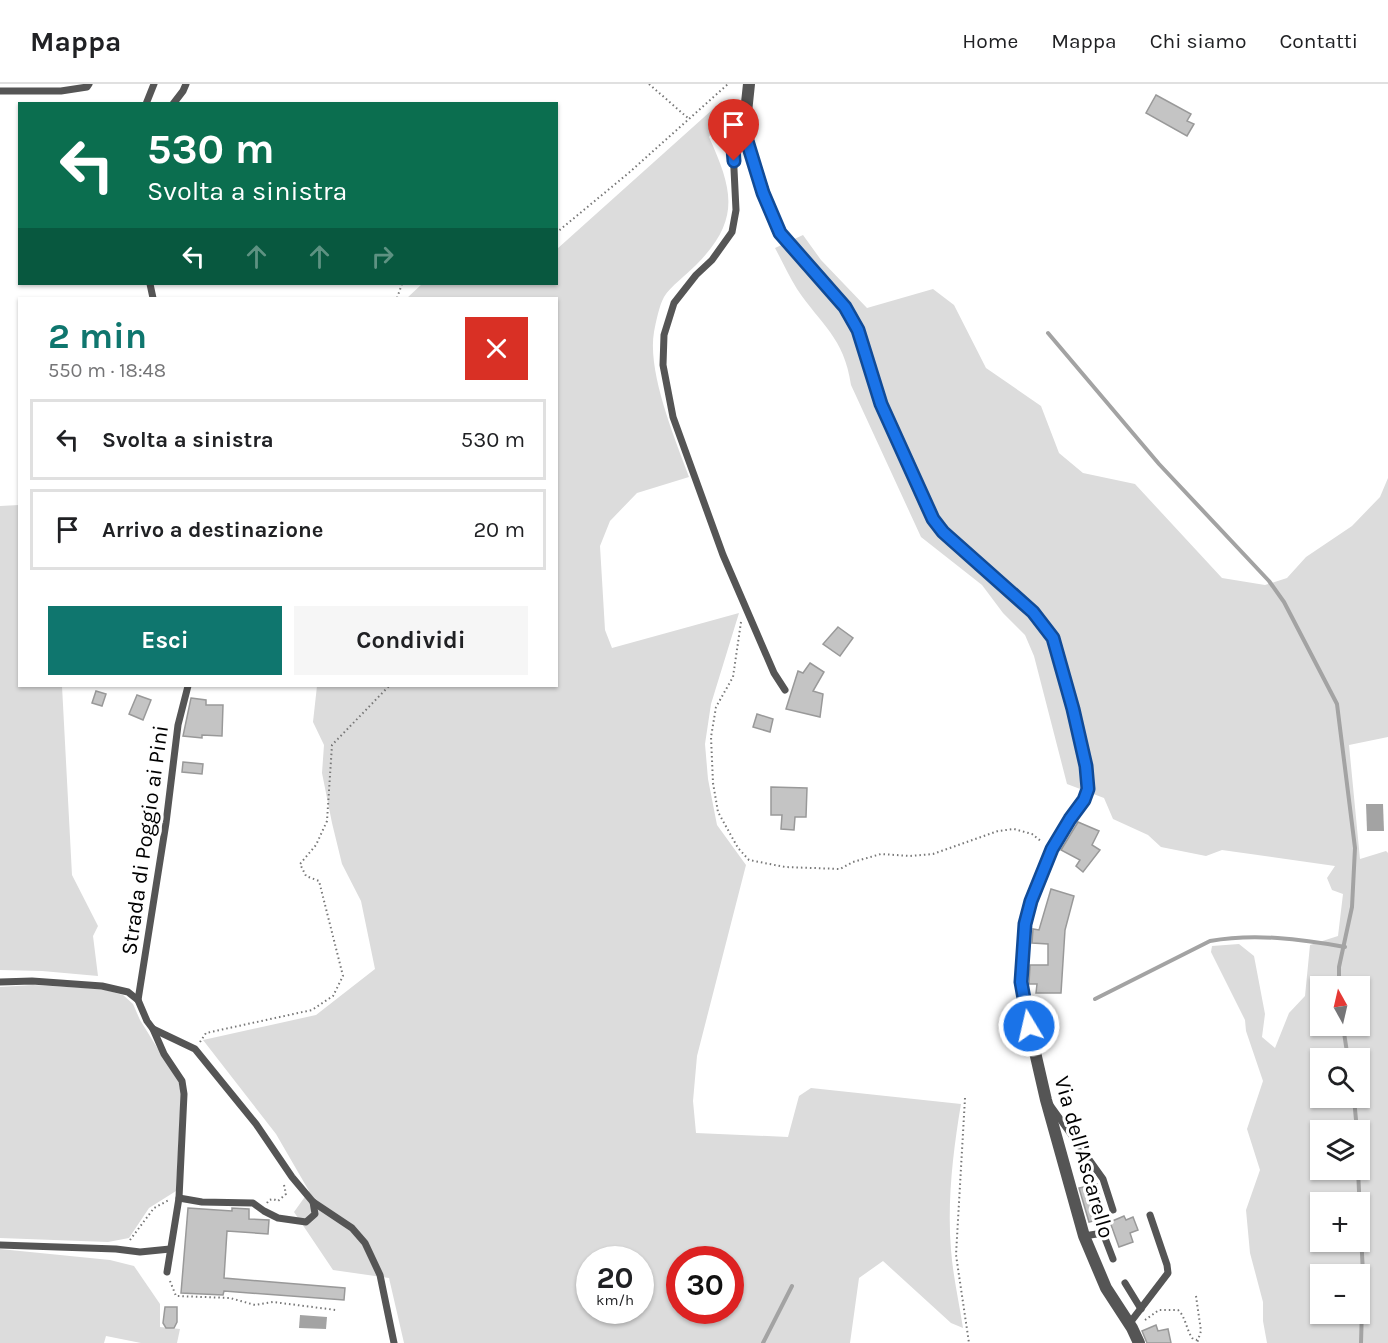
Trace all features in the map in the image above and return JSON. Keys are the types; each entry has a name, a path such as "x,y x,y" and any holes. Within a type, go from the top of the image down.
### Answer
{"street":[{"name":"Via dell'Ascarello","path":"749,84 744,131 763,193 780,233 845,307 858,330 881,404 933,519 943,532 1033,612 1053,638 1073,709 1086,766 1088,789 1084,800 1052,849 1031,901 1025,924 1021,982 1046,1100 1084,1236 1106,1288 1131,1326 1139,1343"}],"lane":[{"path":"0,91 61,91 87,87 89,84"},
{"path":"147,102 154,84"},
{"path":"175,102 186,84"},
{"path":"744,131 733,149 736,210 732,232 718,252 674,303 664,335 663,365 673,417 723,555 774,673 784,690"},
{"name":"Strada di Poggio ai Pini","path":"138,1000 166,823 178,725 188,687"},
{"path":"0,982 32,981 102,986 128,992 138,1000 164,1054 182,1081 184,1094 179,1195 167,1272"},
{"path":"153,1029 195,1049 256,1124 292,1177 314,1202 347,1224 365,1243 380,1275 394,1343"},
{"path":"1046,1100 1103,1179 1113,1210"},
{"path":"179,1195 202,1202 253,1203 278,1218 306,1222 315,1214 314,1202"},
{"path":"1131,1326 1168,1273 1150,1215"},
{"path":"1084,1236 1103,1233 1113,1259"},
{"path":"0,1245 140,1252 170,1249"},
{"path":"1125,1283 1141,1309"}],"path":[{"path":"649,84 689,119"},
{"path":"558,231 631,171 728,84"},
{"path":"741,622 733,677 716,707 711,737 713,783 718,812 738,848 748,860 784,867 840,869 853,862 880,854 910,856 933,854 998,831 1014,829 1032,834 1052,849"},
{"path":"195,1049 206,1033 312,1010 333,996 342,976 340,965 319,881 306,876 300,864 316,845 327,821 332,745 388,687"},
{"path":"966,1098 956,1255 969,1343"},
{"path":"264,1211 268,1200 279,1201 283,1198 286,1194 284,1183 292,1177"},
{"path":"116,1249 123,1247 132,1239 154,1208 179,1195"},
{"path":"167,1272 176,1296 230,1298 255,1305 273,1302 336,1310"},
{"path":"1131,1326 1160,1310 1178,1310 1188,1334 1197,1341 1201,1331 1196,1296"}],"shaded area":[{"path":"722,101 721,115 709,137 727,189 726,219 710,249 664,297 654,332 653,348 658,385 689,477 637,493 610,521 600,546 605,630 612,648 739,613 711,704 705,744 708,779 717,825 746,865 697,1056 693,1101 696,1133 788,1137 799,1096 811,1088 961,1104 953,1158 950,1232 963,1328 951,1323 883,1261 859,1278 850,1343 404,1343 389,1278 333,1270 294,1212 309,1191 276,1134 203,1040 316,1015 375,969 361,901 342,864 332,823 322,773 324,745 313,722 317,687 558,687 558,297 408,297 421,285 558,285 558,248"},
{"path":"803,235 821,260 867,308 933,289 954,305 986,368 1041,406 1059,453 1083,473 1135,484 1222,578 1265,585 1287,578 1306,557 1352,526 1380,497 1388,478 1388,737 1349,745 1360,859 1386,851 1388,853 1388,1343 1267,1343 1263,1321 1263,1302 1250,1253 1246,1210 1260,1170 1247,1129 1263,1081 1246,1031 1245,1020 1211,952 1212,946 1239,944 1254,956 1265,1014 1262,1037 1275,1048 1289,1013 1305,996 1310,945 1338,936 1343,894 1332,890 1327,878 1335,866 1222,850 1206,856 1161,847 1148,835 1113,819 1104,798 1067,784 1034,656 1025,635 1003,613 982,585 921,537 851,385 848,369 837,343 797,289 775,248"},
{"path":"18,505 18,687 62,687 72,875 98,926 93,936 98,976 0,970 0,506"},
{"path":"1366,804 1383,804 1384,831 1367,831"},
{"path":"33,985 102,989 123,995 133,1004 140,1020 179,1083 181,1094 176,1191 149,1208 129,1238 108,1242 0,1238 0,987"},
{"path":"0,1249 110,1260 134,1266 160,1304 160,1327 180,1329 177,1343 141,1343 106,1336 104,1343 0,1343"},
{"path":"300,1315 327,1317 326,1329 299,1328"}],"building":[{"path":"1156,95 1191,114 1187,121 1194,124 1187,136 1146,113"},
{"path":"838,627 853,638 840,656 823,644"},
{"path":"810,663 824,672 813,691 823,694 820,717 786,709 798,671 803,673"},
{"path":"96,691 106,694 102,706 92,703"},
{"path":"137,695 151,700 143,720 129,714"},
{"path":"191,698 206,700 206,705 223,705 222,736 202,735 202,738 183,736"},
{"path":"757,714 773,719 770,732 753,727"},
{"path":"183,762 203,764 202,774 182,772"},
{"path":"771,787 807,788 806,817 795,817 794,830 781,829 782,815 771,815"},
{"path":"1078,822 1099,831 1092,845 1100,850 1083,872 1076,866 1080,860 1061,850"},
{"path":"1051,889 1074,896 1065,930 1061,993 1036,993 1037,984 1029,984 1030,965 1048,965 1048,944 1032,943 1033,929 1039,930"},
{"path":"1097,1184 1105,1218 1089,1222 1079,1188"},
{"path":"188,1208 232,1211 232,1208 249,1209 249,1219 269,1220 268,1234 227,1231 224,1278 345,1288 344,1300 224,1291 223,1295 181,1293"},
{"path":"1124,1216 1126,1220 1133,1217 1138,1230 1130,1233 1133,1242 1119,1247 1110,1222"},
{"path":"165,1307 177,1307 177,1322 174,1328 166,1328 163,1323"},
{"path":"1156,1325 1158,1331 1168,1329 1171,1343 1147,1343 1142,1331"}],"waterway":[{"path":"1048,333 1159,464 1269,581 1284,602 1337,704 1355,848 1352,907 1339,976"},
{"path":"1095,999 1210,941 1243,937 1278,938 1345,947"},
{"path":"1345,1036 1346,1048"},
{"path":"1355,1108 1356,1120"},
{"path":"1358,1180 1363,1274 1361,1343"},
{"path":"763,1343 792,1286"}],"route":[{"path":"734,161 733,149 744,131 763,193 780,233 845,307 858,330 881,404 933,519 943,532 987,573 1033,612 1053,638 1073,709 1086,766 1088,789 1084,800 1052,849 1031,901 1025,924 1021,982 1029,1026"}]}
